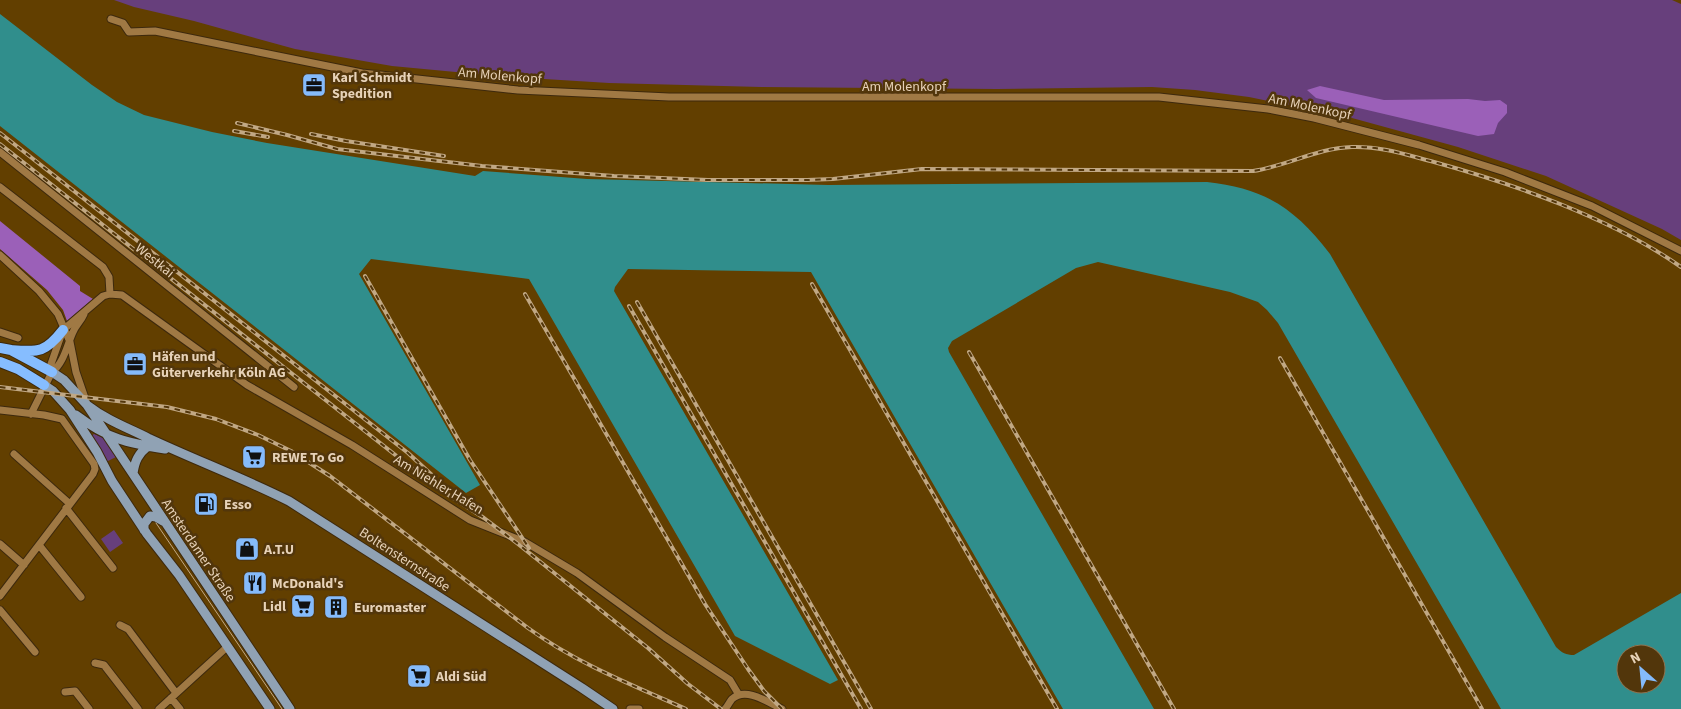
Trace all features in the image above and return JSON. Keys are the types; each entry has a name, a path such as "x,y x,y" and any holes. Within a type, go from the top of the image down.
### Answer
{"highway":[{"path":"5,349 31,352 43,349 53,343 63,330"},
{"path":"5,349 52,372"},
{"path":"0,362 18,368 44,385"}],"main road":[{"path":"52,372 64,380 87,405"},
{"path":"44,385 53,391 70,410 97,452 112,481 144,530 179,575 270,709"},
{"name":"Amsterdamer Straße","path":"87,405 290,709"},
{"name":"Boltensternstraße","path":"87,405 104,418 289,501 613,709"},
{"name":"Boltensternstraße","path":"70,410 89,424 120,441 173,450"},
{"path":"132,474 135,461 148,446"},
{"path":"144,530 144,524 150,516 156,517 165,523"}],"street":[{"name":"Am Molenkopf","path":"111,19 123,23 129,32 155,31 362,73 518,90 669,97 1159,98 1268,108 1419,145 1505,172 1592,206 1681,251"},
{"name":"Westkai","path":"0,152 294,387"},
{"path":"0,187 103,267 109,277 110,294 97,301 63,330 51,364 52,372"},
{"path":"0,255 26,279 58,314 63,330 70,342 76,372 87,405"},
{"name":"Am Niehler Hafen","path":"110,294 122,295 247,385 360,450 460,513 483,526 525,542 577,573 657,631 730,680 739,695"},
{"path":"30,414 44,385 52,372 58,367 70,342 74,328 81,321 84,314"},
{"path":"0,332 18,338"},
{"path":"0,410 55,417 65,421 94,464 95,469 0,596"},
{"path":"14,454 68,506 113,568"},
{"path":"0,544 24,565"},
{"path":"38,545 81,597"},
{"path":"0,610 35,652"},
{"path":"120,625 128,630 174,695 180,709"},
{"path":"158,709 227,647"},
{"path":"95,663 104,665 138,709"},
{"path":"65,692 74,690 88,709"},
{"path":"726,709 732,699 739,695 747,694 756,696 782,709"},
{"path":"630,709 639,709"}],"shaded area":[{"path":"114,0 1672,0 1681,4 1681,240 1662,229 1546,176 1458,147 1352,118 1249,97 1152,87 997,89 761,87 609,83 498,76 392,66 295,49 194,21 134,7"},
{"path":"1320,86 1384,100 1500,100 1507,105 1507,113 1498,123 1494,134 1478,136 1316,98 1307,90"},
{"path":"0,221 80,286 80,291 93,299 67,321 63,310 47,290 0,249"},
{"path":"94,434 104,438 116,457 106,462 91,436"},
{"path":"114,530 123,543 110,552 101,539"}],"water":[{"path":"0,14 92,85 117,102 144,115 267,143 475,176 483,171 587,179 828,185 1207,182 1245,189 1262,195 1277,203 1304,224 1330,254 1558,649 1566,654 1574,655 1681,593 1681,709 1501,709 1278,323 1267,310 1258,302 1230,292 1098,262 1076,268 952,341 948,348 1154,709 1063,709 811,272 628,269 614,291 838,680 830,684 735,636 529,279 371,259 359,274 480,485 466,493 0,126"}],"tram line":[{"path":"156,523 282,709"}],"railway":[{"path":"237,123 337,149 482,166 614,176 708,180 833,179 922,169 1253,171 1266,169 1327,150 1352,147 1384,149 1497,181 1562,205 1625,233 1681,267"},
{"path":"234,131 268,137"},
{"path":"0,133 408,453 433,476"},
{"path":"311,134 444,156"},
{"path":"0,144 436,487 484,518 518,544 721,709"},
{"path":"365,276 470,460 529,548"},
{"path":"812,284 1057,709"},
{"path":"525,294 705,604 764,691 782,709"},
{"path":"637,302 871,709"},
{"path":"629,306 861,709"},
{"path":"969,352 1174,709"},
{"path":"1280,358 1482,709"},
{"path":"0,387 167,407 216,419 258,435 291,451 330,476 546,641 605,673 686,709"}],"place":[{"name":"Karl Schmidt Spedition","path":"314,85"},
{"name":"Häfen und Güterverkehr Köln AG","path":"135,364"},
{"name":"REWE To Go","path":"254,457"},
{"name":"Esso","path":"206,504"},
{"name":"A.T.U","path":"247,549"},
{"name":"McDonald's","path":"255,583"},
{"name":"Lidl","path":"303,606"},
{"name":"Euromaster","path":"336,607"},
{"name":"Aldi Süd","path":"419,676"}]}
